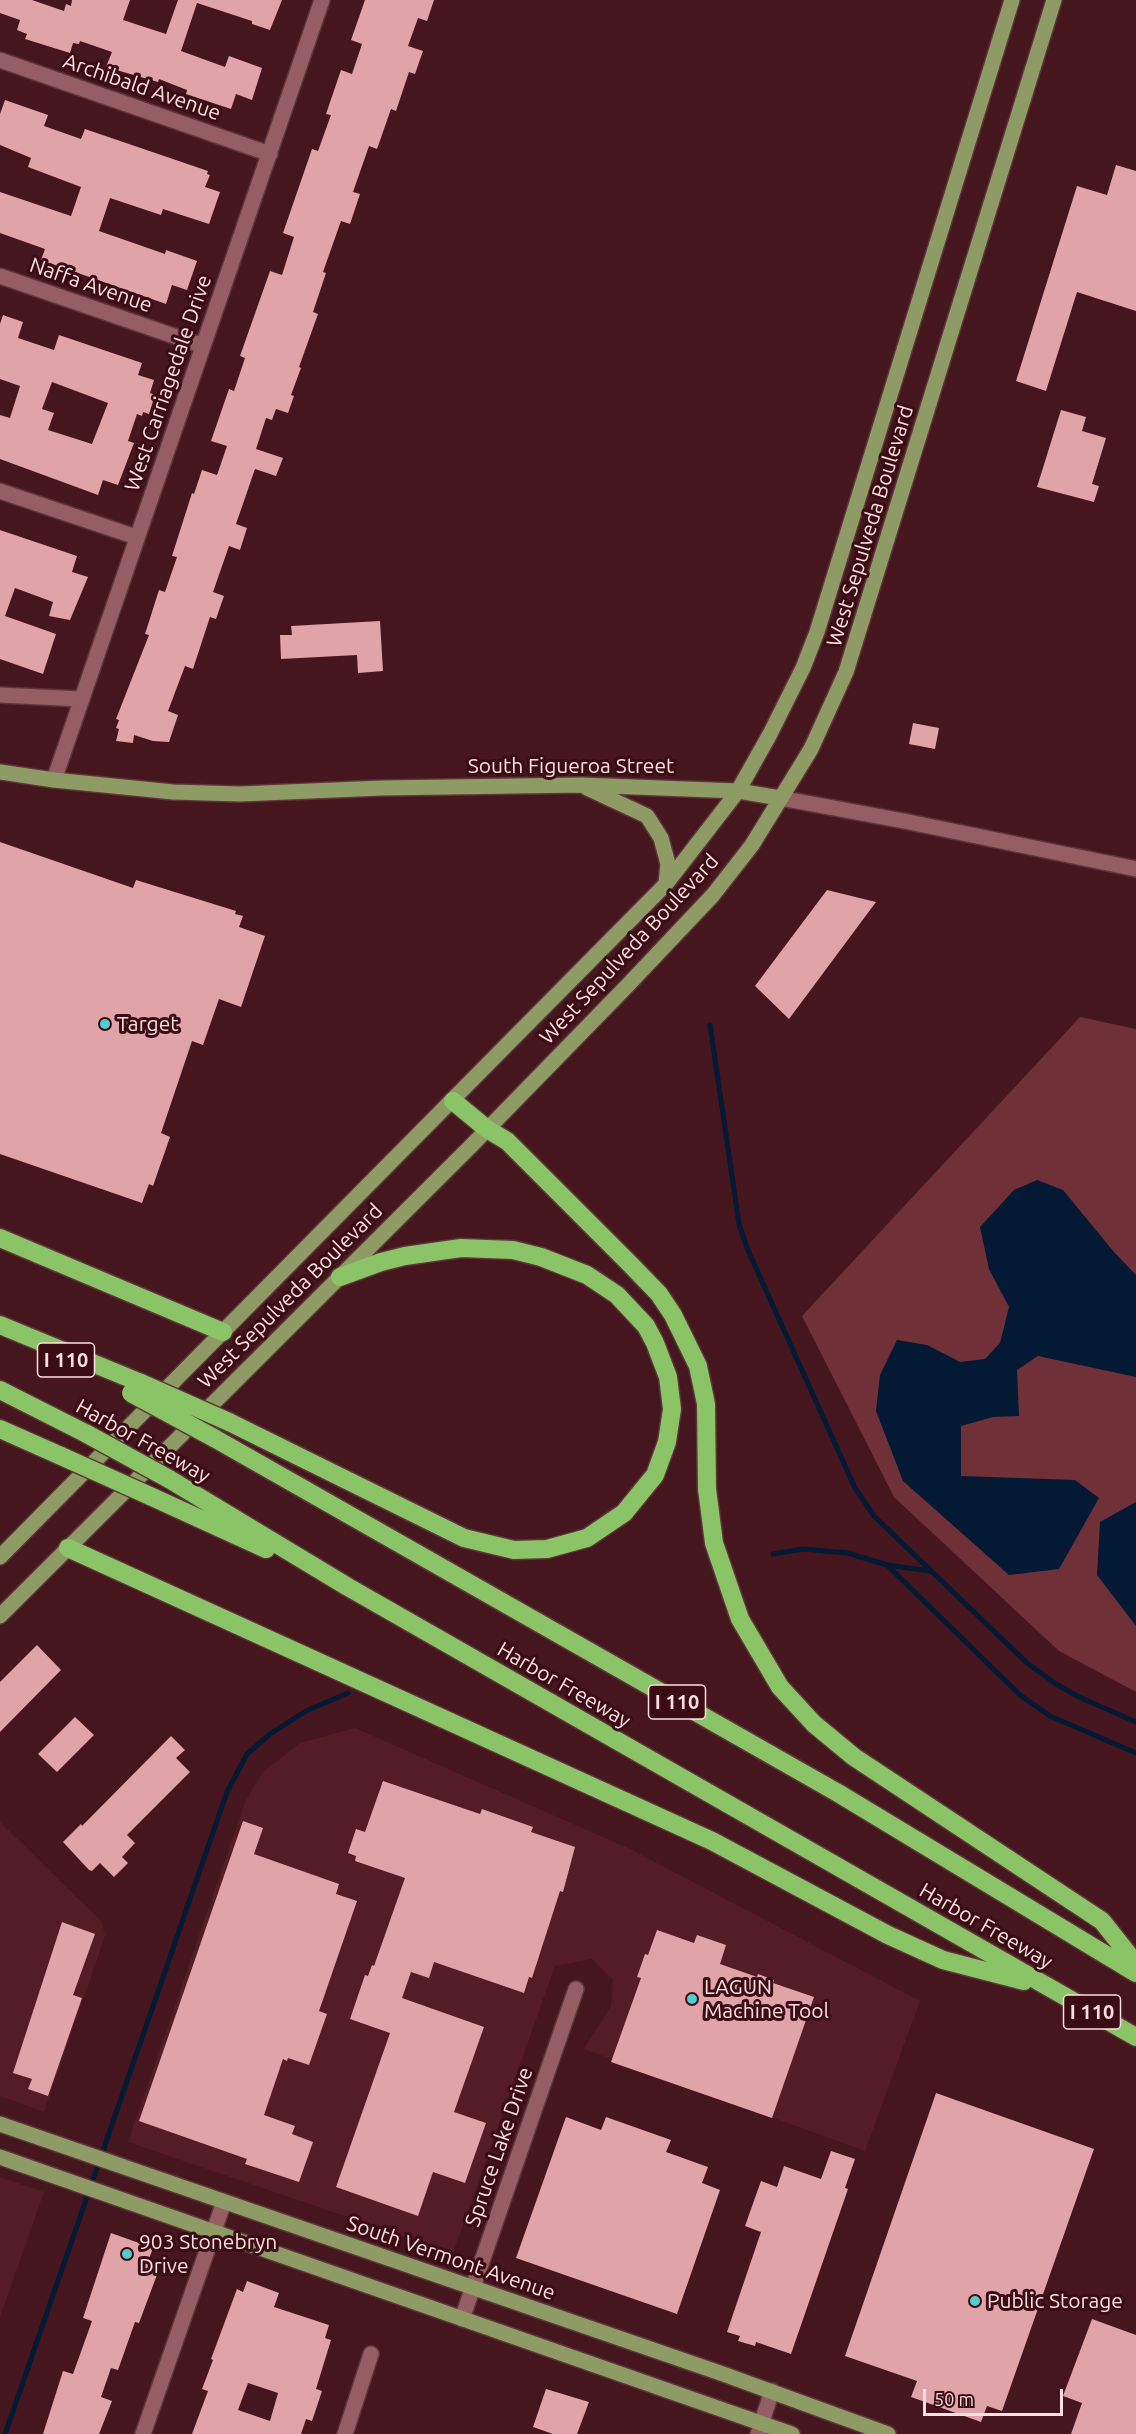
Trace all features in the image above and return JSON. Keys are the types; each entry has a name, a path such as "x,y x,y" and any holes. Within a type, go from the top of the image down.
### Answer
{"highway":[{"path":"453,1101 487,1129 507,1141 632,1265 659,1294 683,1333 698,1366 706,1404 707,1489 714,1543 740,1619 780,1687 814,1724 854,1757 1102,1921 1136,1964"},
{"path":"0,1238 223,1332"},
{"path":"136,1388 229,1422 464,1538 514,1550 547,1549 587,1538 624,1514 655,1475 667,1442 672,1408 668,1377 646,1326 617,1295 586,1275 541,1257 513,1250 461,1248 397,1258 340,1277"},
{"name":"Harbor Freeway","path":"0,1326 136,1388 214,1438 838,1793 1136,1973"},
{"name":"Harbor Freeway","path":"0,1390 169,1479 348,1587 1136,2037"},
{"path":"0,1429 348,1587"},
{"path":"68,1548 712,1841 924,1952 943,1960 1049,1988"}],"main road":[{"name":"West Sepulveda Boulevard","path":"0,1557 666,884 738,791 798,678 817,632 1012,0"},
{"name":"West Sepulveda Boulevard","path":"0,1616 487,1129 713,895 752,845 811,749 846,672 1054,0"},
{"name":"South Figueroa Street","path":"0,772 173,792 240,794 394,788 582,785 738,791 780,798"},
{"path":"582,785 647,816 661,838 666,855 668,864 666,884"},
{"name":"South Vermont Avenue","path":"0,2124 772,2391 888,2434"},
{"path":"0,2157 462,2319 760,2429 792,2434"}],"street":[{"name":"West Carriagedale Drive","path":"54,780 322,0"},
{"name":"Archibald Avenue","path":"0,60 270,154"},
{"name":"Naffa Avenue","path":"0,276 203,346"},
{"path":"0,490 136,537"},
{"path":"0,694 81,699"},
{"name":"South Figueroa Street","path":"780,798 1136,869"},
{"name":"Spruce Lake Drive","path":"462,2319 576,1989"},
{"path":"143,2434 224,2202"},
{"path":"345,2434 371,2354"},
{"path":"760,2429 772,2391"}],"shaded area":[{"path":"1080,1017 1136,1029 1136,1692 1059,1651 894,1497 802,1316"},
{"path":"355,1728 630,1849 920,2001 865,2151 584,2049 611,2006 613,1980 592,1959 555,1966 453,2253 128,2142 245,1802 263,1772 300,1743"},
{"path":"0,1822 102,1922 105,1936 44,2112 0,2096"},
{"path":"0,2177 44,2192 0,2317"}],"water":[{"path":"1037,1180 1063,1190 1136,1275 1136,1377 1038,1356 1017,1370 1019,1416 993,1417 961,1426 961,1476 1075,1480 1099,1498 1059,1569 1009,1575 903,1481 876,1411 880,1375 897,1340 927,1345 960,1362 985,1359 1000,1343 1009,1307 989,1269 980,1227 1014,1190"},
{"path":"1136,1502 1136,1626 1097,1575 1100,1522"}],"building":[{"path":"0,0 32,0 64,11 66,4 71,6 72,0 130,0 123,20 166,34 178,0 282,0 270,30 252,24 252,21 197,3 181,51 225,67 229,56 262,68 252,100 236,94 231,109 186,94 187,90 159,79 158,82 106,67 112,52 80,41 79,44 73,43 70,53 25,39 27,34 17,30 20,20 0,13"},
{"path":"365,0 434,0 427,21 418,18 408,46 423,51 415,74 409,72 396,111 391,109 377,149 369,146 353,192 360,194 350,224 341,221 323,272 326,273 313,312 318,314 299,367 301,368 291,395 294,396 288,413 276,409 272,420 266,418 256,449 283,458 276,476 255,469 236,524 247,528 240,550 229,546 213,592 224,596 216,619 210,617 193,669 185,666 168,711 178,715 169,742 153,741 134,735 133,743 116,741 119,729 116,728 119,720 116,719 149,635 145,634 159,590 165,592 177,557 172,556 192,493 194,494 202,470 217,475 227,446 211,441 229,389 234,391 245,358 240,356 270,271 282,275 294,237 283,233 312,149 318,151 331,115 326,114 341,70 352,74 362,44 351,40"},
{"path":"5,100 48,115 44,126 81,139 85,129 208,171 207,174 210,175 205,187 220,192 209,224 163,209 161,215 110,198 99,231 165,254 166,250 197,261 187,290 172,285 166,304 41,260 45,249 0,233 0,192 71,216 81,187 28,167 31,158 0,145 0,114"},
{"path":"1116,165 1136,171 1136,311 1077,292 1046,391 1016,381 1077,186 1107,195"},
{"path":"3,315 23,322 18,338 54,350 59,335 142,363 138,375 154,380 150,393 155,395 149,414 143,412 142,416 137,414 128,441 134,443 118,485 103,480 98,495 0,459 0,415 10,418 20,386 0,379 0,324","holes":["52,382 108,403 92,444 48,430 54,413 42,409"]},
{"path":"1061,410 1086,417 1082,431 1106,438 1092,484 1099,486 1094,502 1037,487"},
{"path":"0,530 77,556 72,572 88,577 70,620 49,616 53,602 15,588 5,616 56,634 43,674 0,659"},
{"path":"380,621 383,671 358,673 357,655 281,659 280,635 292,635 291,626"},
{"path":"913,723 939,728 935,749 909,744"},
{"name":"Target","path":"0,842 133,888 136,880 236,911 235,914 243,916 239,927 265,936 241,1007 219,999 203,1045 192,1041 161,1133 170,1137 153,1186 149,1184 142,1203 0,1154"},
{"path":"827,890 876,902 789,1019 755,986"},
{"path":"37,1645 61,1670 0,1732 0,1682"},
{"path":"75,1717 94,1735 57,1772 38,1754"},
{"path":"171,1736 185,1750 176,1758 190,1772 127,1835 135,1843 122,1857 128,1863 114,1877 100,1863 92,1871 89,1870 63,1842 81,1824 82,1826"},
{"path":"383,1781 480,1814 482,1809 533,1827 531,1832 575,1847 563,1892 560,1891 532,1978 529,1977 524,1993 434,1962 429,1978 411,1972 402,1998 484,2027 454,2112 486,2123 465,2183 433,2172 418,2216 336,2187 390,2033 350,2019 365,1975 368,1976 372,1965 374,1966 405,1878 355,1861 356,1856 348,1853 356,1829 365,1832"},
{"path":"243,1821 263,1828 254,1854 339,1884 336,1894 357,1901 319,2011 327,2014 309,2065 288,2058 287,2061 283,2059 264,2115 295,2126 292,2134 313,2142 299,2182 245,2164 247,2159 139,2121"},
{"path":"62,1922 95,1934 73,1995 82,1998 48,2096 28,2089 32,2079 13,2073"},
{"path":"657,1930 694,1943 697,1935 726,1945 720,1964 757,1977 758,1974 774,1980 773,1983 814,1997 772,2118 611,2062 641,1978 637,1977 645,1954 648,1955"},
{"path":"936,2093 1094,2149 1002,2411 987,2406 981,2422 911,2397 917,2381 845,2356"},
{"path":"566,2117 601,2130 606,2117 671,2140 666,2152 708,2167 702,2183 720,2190 677,2314 516,2258"},
{"path":"831,2151 855,2159 845,2188 848,2189 791,2354 756,2342 755,2346 738,2341 740,2336 727,2332 761,2232 745,2226 761,2181 777,2187 784,2166 821,2179"},
{"path":"111,2233 153,2248 149,2259 161,2264 139,2323 135,2322 118,2370 111,2368 101,2397 112,2401 99,2434 43,2434 63,2371 73,2374 92,2321 83,2318"},
{"path":"247,2281 279,2293 274,2307 329,2325 325,2338 331,2340 316,2389 322,2391 312,2421 306,2419 301,2434 192,2434 208,2391 202,2389 213,2360 211,2359 237,2289 243,2292","holes":["248,2383 278,2393 270,2421 238,2410"]},
{"path":"1092,2319 1136,2335 1136,2434 1071,2434 1082,2403 1063,2396"},
{"path":"546,2389 589,2402 577,2434 553,2434 533,2427"}],"waterway":[{"path":"710,1025 739,1224 747,1248 855,1488 874,1516 1027,1663 1079,1697 1136,1722"},
{"path":"773,1554 803,1549 848,1553 887,1565 930,1571"},
{"path":"887,1565 1020,1695 1050,1716 1136,1753"},
{"path":"5,2434 227,1792 247,1754 270,1734 306,1711 348,1693"}],"place":[{"name":"Target","path":"105,1024"},
{"name":"LAGUN Machine Tool","path":"692,1999"},
{"name":"903 Stonebryn Drive","path":"127,2254"},
{"name":"Public Storage","path":"975,2301"}]}
